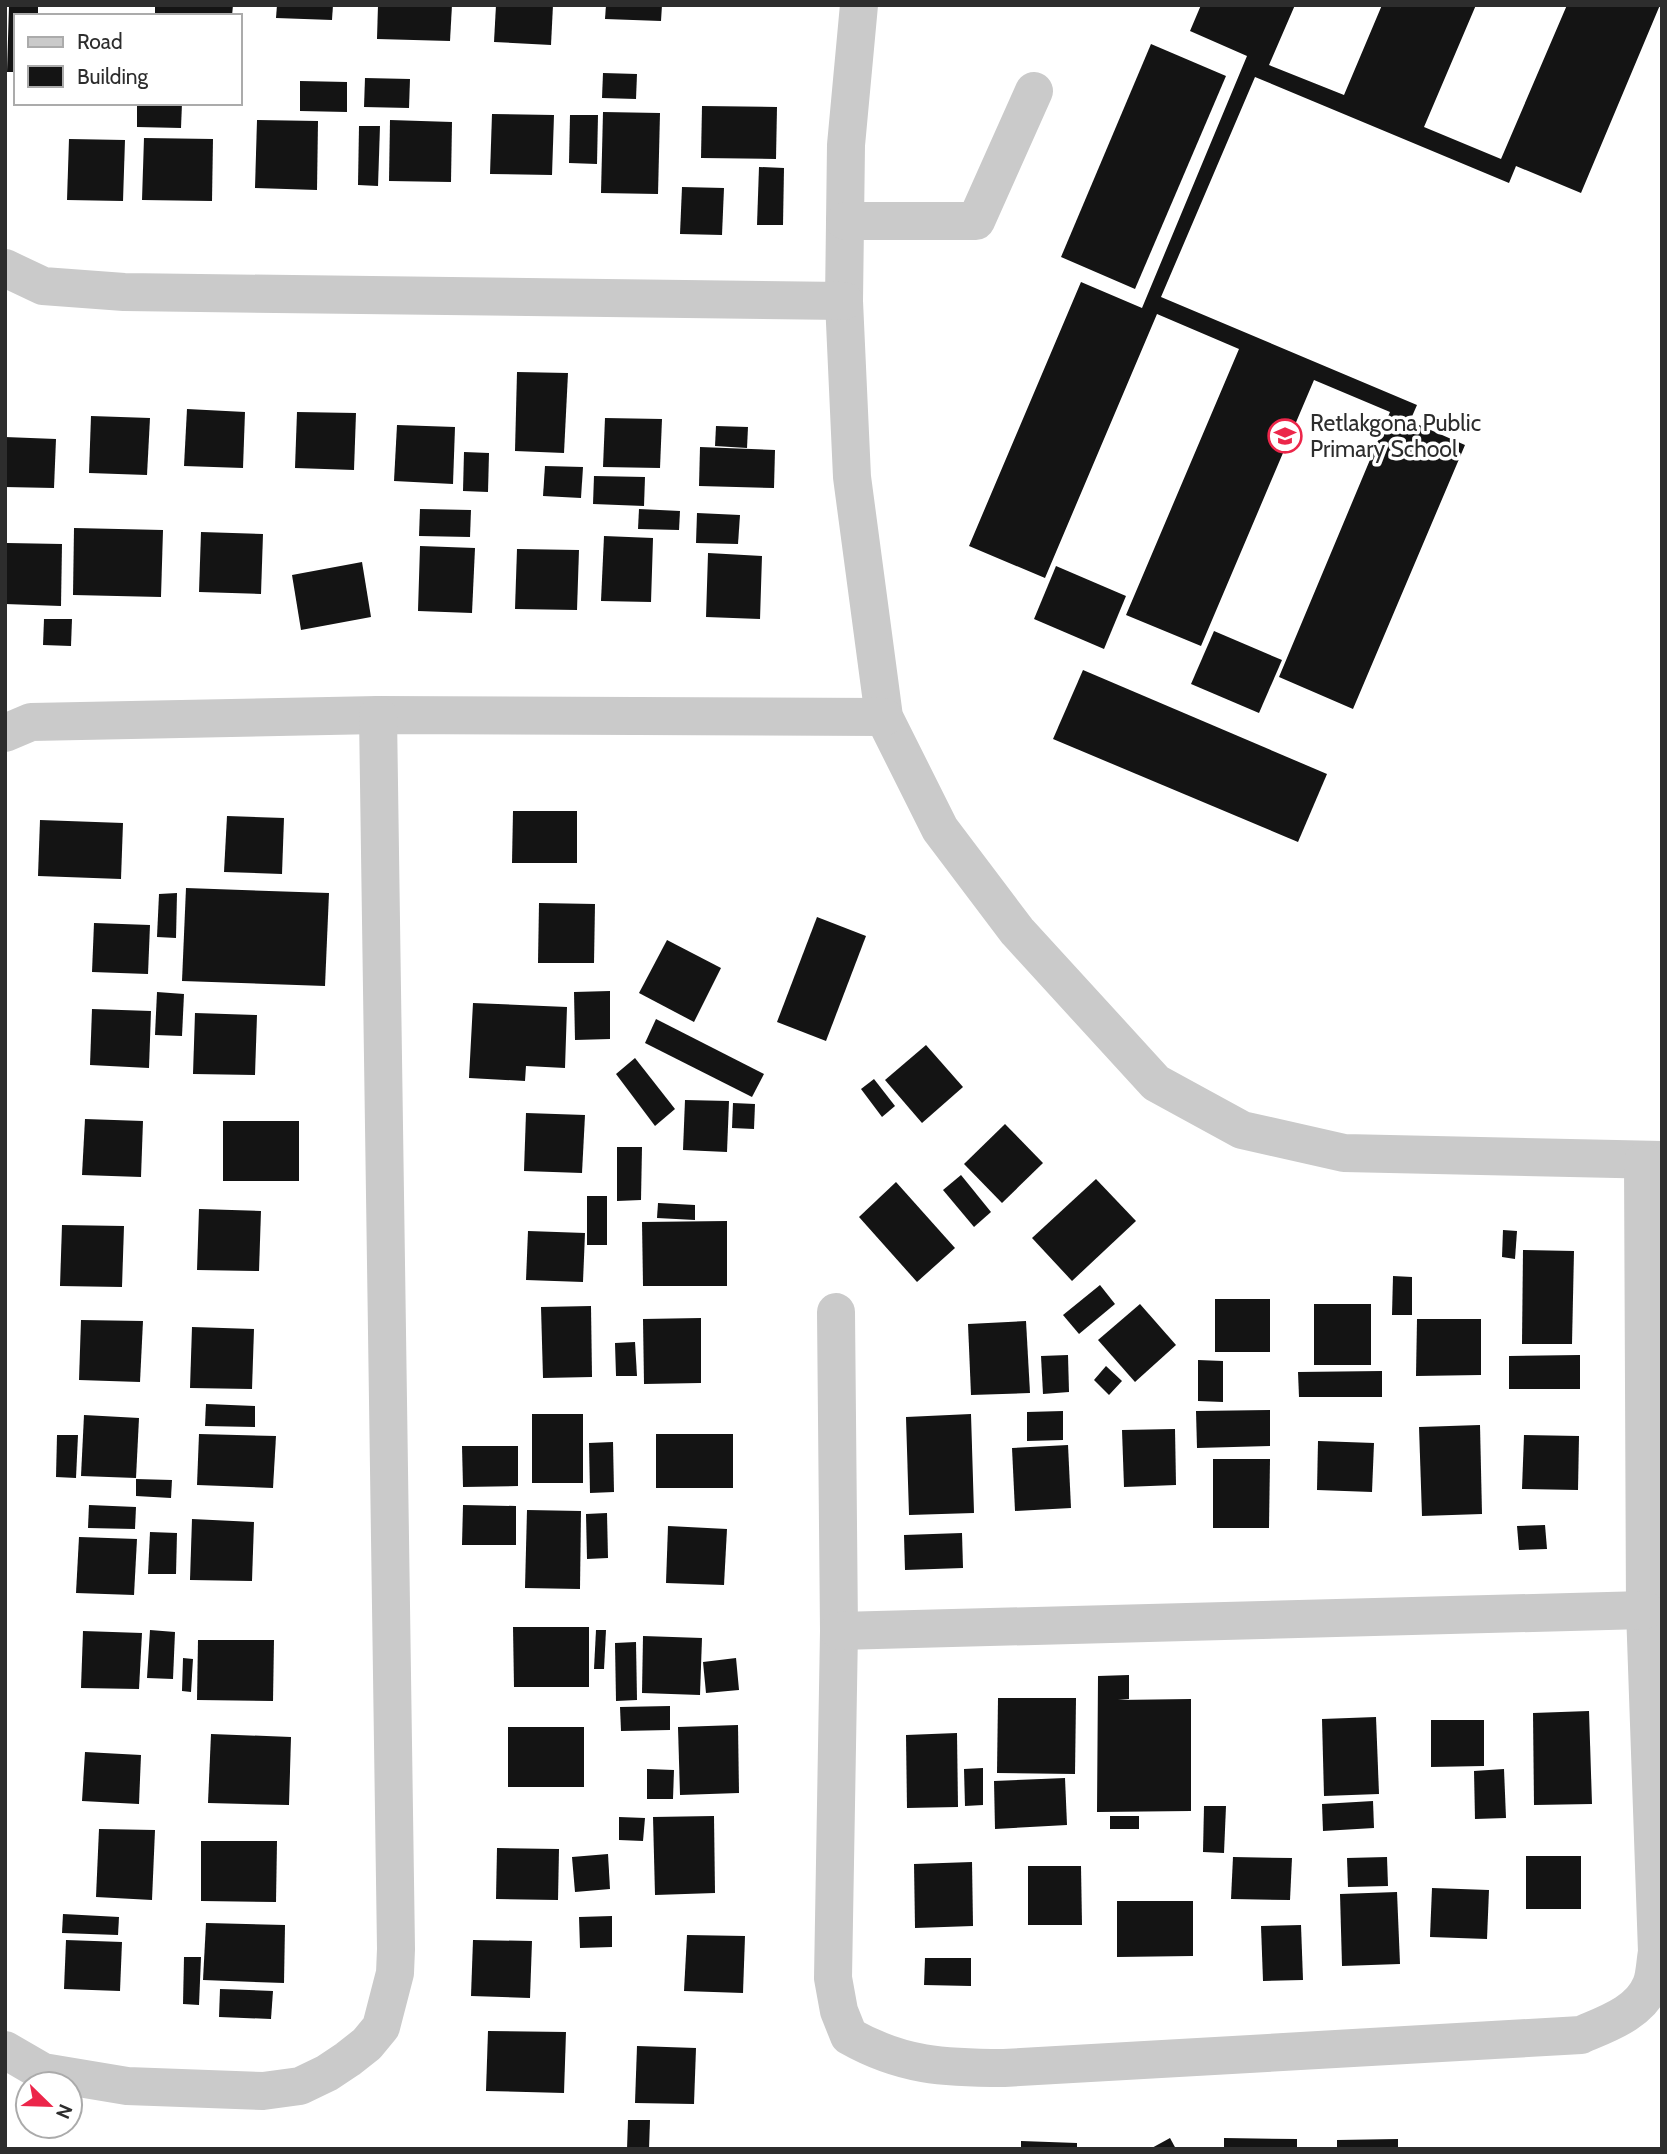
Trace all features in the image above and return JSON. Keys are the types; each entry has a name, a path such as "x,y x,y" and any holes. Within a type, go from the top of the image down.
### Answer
{"street":[{"path":"836,1312 839,1631 833,1978 839,2011 849,2036 891,2056 938,2066 1004,2068 1581,2035 1629,2011 1651,1985 1657,1952 1645,1610 1652,1160 1344,1153 1242,1130 1156,1083 1017,931 940,829 884,718 852,477 844,301 846,145 859,5"},
{"path":"845,221 976,221 1034,91"},
{"path":"5,268 43,286 124,292 844,301"},
{"path":"5,733 31,722 378,715 884,718"},
{"path":"5,2050 43,2072 127,2086 263,2091 300,2086 327,2073 367,2044 381,2027 395,1973 397,1949 378,715"},
{"path":"839,1631 1645,1610"}],"building":[{"path":"155,5 233,5 232,14 155,14"},
{"path":"277,5 333,5 332,20 276,18"},
{"path":"378,5 452,5 450,41 377,39"},
{"path":"496,5 553,5 551,45 494,42"},
{"path":"606,5 662,5 661,21 605,19"},
{"path":"1201,5 1295,5 1269,65 1344,95 1382,5 1476,5 1424,127 1501,159 1567,5 1660,5 1581,193 1516,166 1509,183 1255,77 1161,297 1417,405 1410,421 1465,445 1353,709 1279,677 1390,412 1314,380 1201,646 1126,615 1239,349 1157,314 1045,578 969,546 1081,282 1142,308 1247,56 1190,31"},
{"path":"9,6 38,6 38,14 14,14 14,72 7,72"},
{"path":"1151,44 1226,76 1135,289 1061,257"},
{"path":"603,73 637,74 636,99 602,98"},
{"path":"365,78 410,79 409,108 364,107"},
{"path":"300,81 347,82 347,112 300,111"},
{"path":"137,105 182,105 181,128 137,127"},
{"path":"702,106 777,107 776,159 701,158"},
{"path":"603,112 660,113 658,194 601,193"},
{"path":"492,114 554,115 552,175 490,174"},
{"path":"570,115 598,115 597,164 569,163"},
{"path":"257,120 318,121 317,190 255,188"},
{"path":"390,120 452,122 451,182 389,181"},
{"path":"359,126 380,126 378,186 358,185"},
{"path":"144,138 213,139 212,201 142,200"},
{"path":"69,139 125,140 123,201 67,200"},
{"path":"759,167 784,168 783,225 757,225"},
{"path":"682,187 724,188 722,235 680,234"},
{"path":"517,372 568,373 564,453 515,451"},
{"path":"187,409 245,412 243,468 184,466"},
{"path":"297,412 356,413 354,470 295,468"},
{"path":"91,416 150,418 147,475 89,473"},
{"path":"605,418 662,419 660,468 603,467"},
{"path":"397,425 455,427 453,484 394,481"},
{"path":"716,426 748,427 747,448 715,446"},
{"path":"5,437 56,439 54,488 5,487"},
{"path":"700,447 775,450 774,488 699,486"},
{"path":"464,452 489,453 488,492 463,491"},
{"path":"545,466 583,467 581,498 543,496"},
{"path":"594,476 645,477 644,506 593,504"},
{"path":"420,509 471,510 470,537 419,536"},
{"path":"639,509 680,511 679,530 638,529"},
{"path":"697,513 740,515 738,544 696,543"},
{"path":"74,528 163,530 161,597 73,595"},
{"path":"201,532 263,534 261,594 199,592"},
{"path":"604,536 653,538 651,602 601,601"},
{"path":"7,543 62,544 61,606 5,604"},
{"path":"420,546 475,548 472,613 418,611"},
{"path":"517,549 579,550 577,610 515,609"},
{"path":"708,553 762,556 760,619 706,617"},
{"path":"362,562 371,617 301,630 292,575"},
{"path":"1056,566 1126,596 1104,649 1034,619"},
{"path":"44,619 72,619 71,646 43,645"},
{"path":"1214,631 1282,660 1259,713 1191,684"},
{"path":"1083,670 1327,774 1298,842 1053,739"},
{"path":"513,811 577,811 577,863 512,863"},
{"path":"227,816 284,818 282,874 224,872"},
{"path":"40,820 123,823 121,879 38,876"},
{"path":"186,888 329,893 325,986 182,981"},
{"path":"177,893 176,938 157,937 159,894"},
{"path":"539,903 595,904 594,963 538,963"},
{"path":"817,917 866,936 826,1041 777,1022"},
{"path":"94,923 150,925 148,974 92,972"},
{"path":"667,940 721,968 694,1022 639,993"},
{"path":"610,991 610,1039 575,1040 574,992"},
{"path":"157,992 184,994 182,1036 155,1035"},
{"path":"473,1003 567,1007 565,1068 526,1066 525,1081 469,1078"},
{"path":"92,1009 151,1011 149,1068 90,1065"},
{"path":"195,1013 257,1015 255,1075 193,1074"},
{"path":"656,1019 764,1074 752,1097 645,1043"},
{"path":"926,1045 963,1087 922,1123 885,1080"},
{"path":"635,1058 675,1109 655,1126 616,1074"},
{"path":"874,1079 895,1106 882,1117 861,1089"},
{"path":"685,1100 729,1101 727,1152 683,1150"},
{"path":"733,1103 755,1104 754,1129 732,1128"},
{"path":"526,1113 585,1115 582,1173 524,1171"},
{"path":"85,1119 143,1121 141,1177 82,1175"},
{"path":"223,1121 299,1121 299,1181 223,1181"},
{"path":"1005,1124 1043,1163 1002,1203 964,1164"},
{"path":"617,1147 642,1147 641,1200 617,1201"},
{"path":"961,1175 991,1212 974,1227 943,1190"},
{"path":"1096,1179 1136,1221 1072,1281 1032,1238"},
{"path":"896,1182 955,1248 917,1282 859,1217"},
{"path":"587,1196 607,1196 607,1245 587,1245"},
{"path":"658,1203 695,1205 695,1220 657,1218"},
{"path":"199,1209 261,1211 259,1271 197,1270"},
{"path":"727,1221 727,1286 643,1286 642,1222"},
{"path":"62,1225 124,1226 122,1287 60,1286"},
{"path":"1503,1230 1517,1231 1515,1259 1502,1257"},
{"path":"528,1231 585,1233 583,1282 526,1280"},
{"path":"1523,1250 1574,1251 1572,1344 1522,1344"},
{"path":"1393,1276 1412,1277 1412,1315 1392,1315"},
{"path":"1100,1285 1115,1304 1079,1334 1063,1315"},
{"path":"1215,1299 1270,1299 1270,1352 1215,1352"},
{"path":"1140,1304 1176,1345 1135,1382 1098,1340"},
{"path":"1314,1304 1371,1304 1371,1365 1314,1365"},
{"path":"591,1306 592,1377 543,1378 541,1307"},
{"path":"701,1318 701,1383 644,1384 643,1319"},
{"path":"1417,1319 1481,1319 1481,1375 1416,1376"},
{"path":"81,1320 143,1321 140,1382 79,1380"},
{"path":"1026,1321 1030,1393 971,1395 968,1324"},
{"path":"192,1327 254,1329 252,1389 190,1388"},
{"path":"635,1342 637,1376 616,1376 615,1343"},
{"path":"1068,1355 1069,1392 1043,1394 1041,1356"},
{"path":"1580,1355 1580,1389 1509,1389 1509,1356"},
{"path":"1198,1360 1223,1361 1223,1402 1198,1401"},
{"path":"1106,1366 1122,1381 1109,1395 1094,1380"},
{"path":"1382,1371 1382,1397 1299,1397 1298,1372"},
{"path":"206,1404 255,1406 255,1427 205,1426"},
{"path":"1270,1410 1270,1446 1197,1448 1196,1411"},
{"path":"1063,1411 1063,1440 1027,1441 1027,1412"},
{"path":"532,1414 583,1414 583,1483 532,1483"},
{"path":"971,1414 974,1513 909,1515 906,1417"},
{"path":"84,1415 139,1418 136,1478 81,1476"},
{"path":"1480,1425 1482,1514 1422,1516 1419,1427"},
{"path":"1175,1429 1176,1485 1124,1487 1122,1430"},
{"path":"199,1434 276,1436 273,1488 197,1485"},
{"path":"656,1434 733,1434 733,1488 656,1488"},
{"path":"57,1435 78,1435 76,1478 56,1477"},
{"path":"1524,1435 1579,1436 1578,1490 1522,1489"},
{"path":"1318,1441 1374,1443 1372,1492 1317,1490"},
{"path":"613,1442 614,1492 590,1493 589,1443"},
{"path":"1068,1445 1071,1508 1015,1511 1012,1448"},
{"path":"462,1446 518,1446 518,1486 463,1487"},
{"path":"1213,1459 1270,1459 1269,1528 1213,1528"},
{"path":"136,1479 172,1480 171,1498 136,1496"},
{"path":"89,1505 136,1507 135,1529 88,1528"},
{"path":"463,1505 516,1506 516,1545 462,1545"},
{"path":"527,1510 581,1511 580,1589 525,1588"},
{"path":"607,1513 608,1558 587,1559 586,1514"},
{"path":"192,1519 254,1522 252,1581 190,1580"},
{"path":"1545,1525 1547,1549 1519,1550 1517,1526"},
{"path":"668,1526 727,1529 724,1585 666,1583"},
{"path":"150,1532 177,1533 176,1574 148,1574"},
{"path":"962,1533 963,1568 905,1570 904,1535"},
{"path":"79,1537 137,1539 134,1595 76,1593"},
{"path":"513,1627 589,1627 589,1687 514,1687"},
{"path":"150,1630 175,1632 173,1679 147,1678"},
{"path":"596,1630 606,1630 604,1669 594,1669"},
{"path":"83,1631 142,1633 139,1689 81,1688"},
{"path":"643,1636 702,1638 700,1695 642,1693"},
{"path":"198,1640 274,1640 273,1701 197,1700"},
{"path":"636,1642 637,1700 616,1701 615,1643"},
{"path":"183,1658 193,1659 191,1692 182,1691"},
{"path":"736,1658 739,1690 706,1693 703,1662"},
{"path":"1129,1675 1129,1699 1118,1700 1191,1699 1191,1811 1097,1812 1098,1676"},
{"path":"998,1698 1076,1698 1075,1774 997,1773"},
{"path":"670,1706 670,1730 621,1731 620,1707"},
{"path":"1589,1711 1592,1804 1534,1805 1533,1713"},
{"path":"1376,1717 1379,1794 1324,1796 1322,1719"},
{"path":"1431,1720 1484,1720 1484,1766 1431,1767"},
{"path":"738,1725 739,1793 680,1795 678,1727"},
{"path":"508,1727 584,1727 584,1787 508,1787"},
{"path":"957,1733 958,1807 907,1808 906,1735"},
{"path":"211,1734 291,1737 289,1805 208,1803"},
{"path":"85,1752 141,1755 139,1804 82,1801"},
{"path":"983,1768 983,1805 965,1806 964,1769"},
{"path":"647,1769 674,1770 673,1799 647,1799"},
{"path":"1504,1769 1506,1818 1475,1819 1474,1771"},
{"path":"1065,1778 1067,1825 995,1829 994,1781"},
{"path":"1373,1801 1374,1828 1323,1831 1322,1804"},
{"path":"1204,1806 1226,1806 1224,1853 1203,1852"},
{"path":"714,1816 715,1893 655,1895 653,1817"},
{"path":"1110,1816 1139,1816 1139,1829 1110,1829"},
{"path":"619,1817 645,1818 643,1841 619,1840"},
{"path":"99,1829 155,1830 152,1900 96,1897"},
{"path":"201,1841 277,1841 276,1902 201,1901"},
{"path":"497,1848 559,1849 558,1900 496,1899"},
{"path":"608,1854 610,1889 575,1892 572,1857"},
{"path":"1526,1856 1581,1856 1581,1909 1526,1909"},
{"path":"1233,1857 1292,1858 1290,1900 1231,1899"},
{"path":"1387,1857 1388,1886 1348,1887 1347,1858"},
{"path":"972,1862 973,1926 915,1928 914,1864"},
{"path":"1028,1866 1081,1866 1082,1925 1028,1925"},
{"path":"1432,1888 1489,1890 1487,1939 1430,1937"},
{"path":"1397,1892 1400,1964 1342,1966 1340,1894"},
{"path":"1117,1901 1193,1901 1193,1956 1117,1957"},
{"path":"63,1914 119,1917 118,1935 62,1933"},
{"path":"612,1916 612,1947 580,1948 579,1917"},
{"path":"206,1923 285,1925 284,1983 203,1980"},
{"path":"1301,1925 1303,1980 1263,1981 1261,1926"},
{"path":"687,1935 745,1936 743,1993 684,1991"},
{"path":"66,1940 122,1942 120,1991 64,1989"},
{"path":"473,1940 532,1941 530,1998 471,1996"},
{"path":"184,1957 201,1957 199,2005 183,2004"},
{"path":"925,1958 971,1958 971,1986 924,1985"},
{"path":"220,1989 273,1991 271,2019 219,2017"},
{"path":"488,2031 566,2032 564,2093 486,2091"},
{"path":"637,2046 696,2048 694,2104 635,2103"},
{"path":"628,2120 650,2120 649,2149 627,2149"},
{"path":"1170,2138 1176,2149 1150,2149"},
{"path":"1224,2138 1297,2139 1297,2149 1224,2149"},
{"path":"1398,2139 1398,2149 1337,2149 1337,2140"},
{"path":"1021,2141 1077,2143 1077,2149 1021,2149"}],"place":[{"name":"Retlakgona Public Primary School","path":"1285,436"}]}
